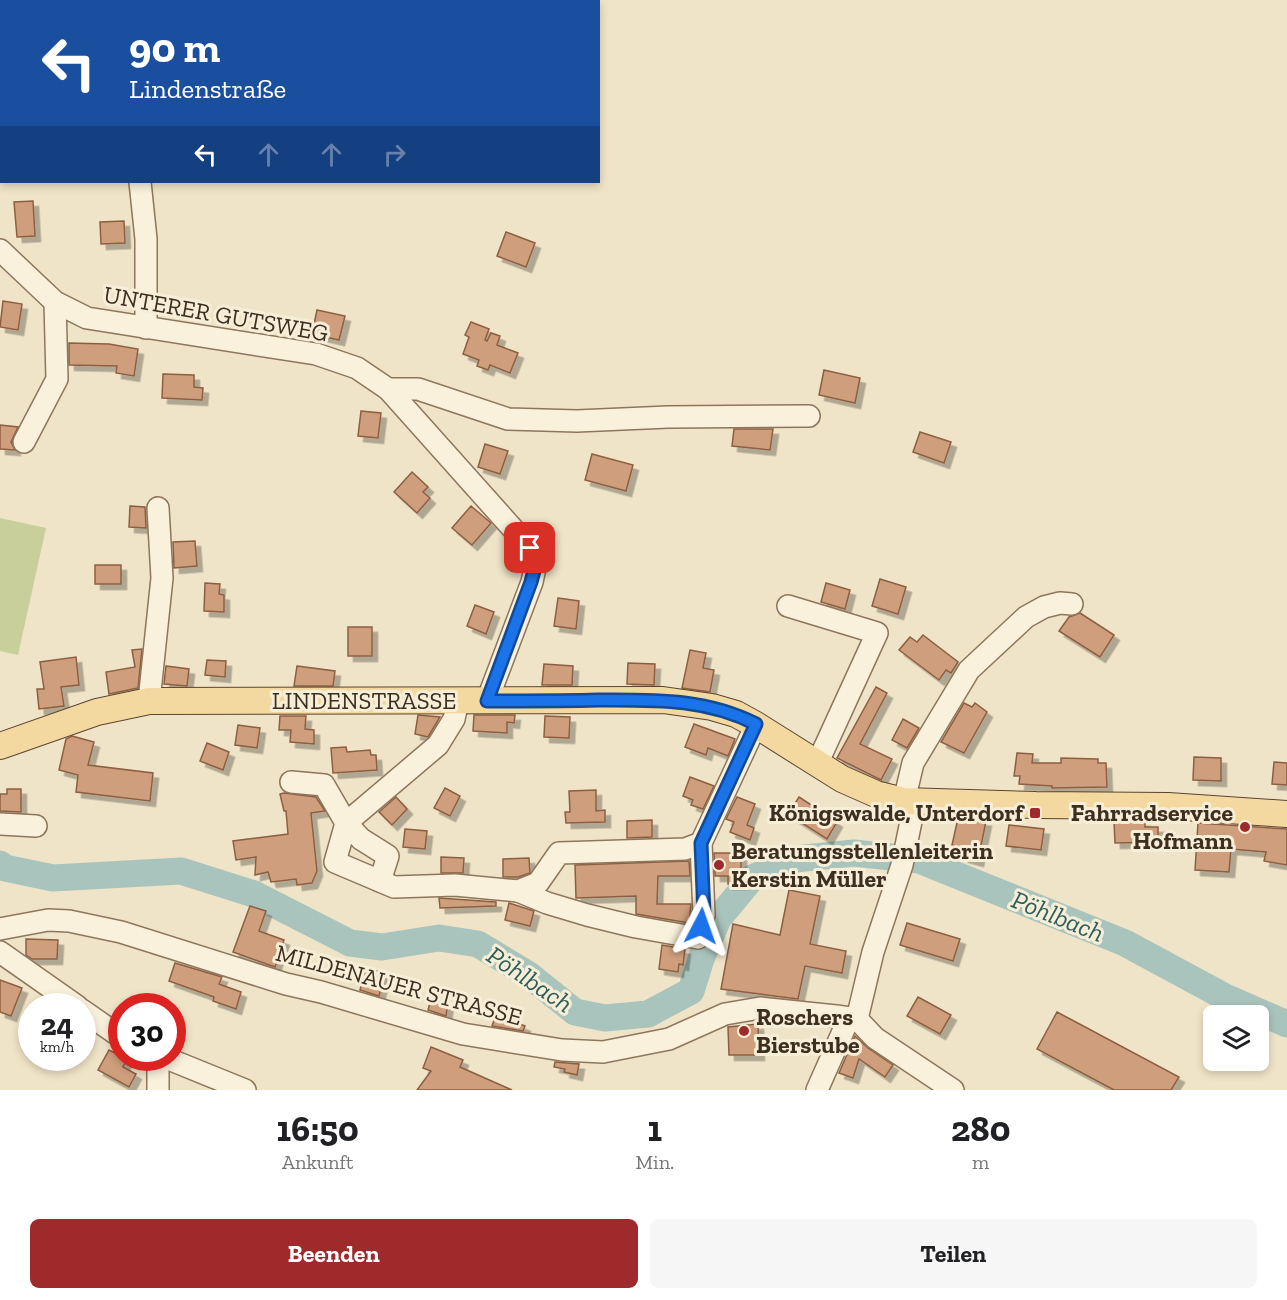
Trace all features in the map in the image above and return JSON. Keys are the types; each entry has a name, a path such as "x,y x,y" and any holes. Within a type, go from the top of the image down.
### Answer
{"main road":[{"name":"LINDENSTRASSE","path":"0,746 97,712 149,702 663,700 712,707 736,714 756,724 842,779 876,794 910,801 1168,806 1287,814"}],"street":[{"path":"140,183 146,239 146,328"},
{"name":"UNTERER GUTSWEG","path":"0,250 56,302 87,318 316,354 357,368 388,389 530,548 536,563 487,701"},
{"path":"24,442 57,379 56,302"},
{"path":"388,389 418,389 508,419 578,421 668,417 809,416"},
{"path":"149,702 162,578 158,508"},
{"path":"817,1090 853,1019 904,855 914,763 969,670 1026,617 1044,607 1060,603 1072,604"},
{"path":"788,606 876,633 817,764"},
{"path":"458,701 454,719 438,745 346,823 334,862 394,887 455,885 518,891 547,903 587,915 636,927 698,938 704,915 701,843 756,724"},
{"path":"291,782 324,785 346,823 361,839 388,856 380,881"},
{"path":"0,824 36,826"},
{"path":"518,891 538,883 559,853 685,849 701,843"},
{"name":"MILDENAUER STRASSE","path":"0,929 36,922 58,921 122,932 286,984 321,992 444,1029 506,1042 562,1050 603,1052 669,1039 725,1014 760,1008 853,1019"},
{"path":"0,952 59,993"},
{"path":"853,1019 875,1038 953,1090"},
{"path":"186,1066 245,1090"},
{"path":"158,1071 158,1090"}],"green space":[{"path":"0,518 46,528 18,655 0,651"}],"building":[{"path":"33,201 35,236 17,237 14,202"},
{"path":"124,221 125,243 101,244 100,222"},
{"path":"506,232 535,243 526,267 497,256"},
{"path":"3,301 22,304 18,330 0,327"},
{"path":"317,310 345,316 339,340 312,334"},
{"path":"471,322 489,329 485,340 487,341 491,333 500,336 497,345 518,353 510,373 490,365 488,370 477,366 479,360 463,354 469,337 465,335"},
{"path":"69,343 109,344 138,349 134,376 116,373 117,366 69,365"},
{"path":"824,370 860,378 855,403 819,395"},
{"path":"163,374 194,375 194,387 203,388 202,400 162,398"},
{"path":"361,411 381,413 378,438 358,436"},
{"path":"0,425 18,427 11,442 15,450 0,449"},
{"path":"734,429 773,429 770,450 732,446"},
{"path":"920,432 951,442 944,463 913,452"},
{"path":"485,444 508,451 500,474 478,467"},
{"path":"592,454 633,465 626,491 585,480"},
{"path":"412,472 428,487 423,492 430,498 417,513 394,492"},
{"path":"130,506 145,507 146,528 129,527"},
{"path":"471,506 491,523 472,545 452,528"},
{"path":"195,541 197,566 174,568 173,542"},
{"path":"95,565 121,565 121,584 95,584"},
{"path":"880,579 906,587 898,614 872,606"},
{"path":"205,583 220,584 219,594 224,595 224,612 204,611"},
{"path":"826,583 850,590 845,609 821,602"},
{"path":"558,598 579,601 576,629 554,626"},
{"path":"475,605 494,612 486,634 467,626"},
{"path":"1080,613 1114,635 1100,657 1059,631 1069,617"},
{"path":"348,627 372,627 372,656 348,656"},
{"path":"923,635 958,662 951,673 946,670 939,680 899,650 910,637 917,642"},
{"path":"142,649 138,688 109,694 106,672 135,667 132,650"},
{"path":"690,650 706,653 703,668 714,670 710,692 682,688"},
{"path":"76,657 79,685 61,687 64,706 39,709 37,689 44,689 40,662"},
{"path":"207,660 226,661 225,677 205,675"},
{"path":"628,663 655,664 654,685 627,684"},
{"path":"544,664 573,666 572,685 542,685"},
{"path":"166,666 189,669 187,686 164,684"},
{"path":"297,666 335,671 333,686 294,686"},
{"path":"876,687 887,693 860,744 892,759 881,780 837,758"},
{"path":"964,703 972,707 975,703 987,712 964,753 941,742"},
{"path":"418,715 440,717 428,737 415,734"},
{"path":"474,715 515,715 514,723 507,722 507,733 473,731"},
{"path":"280,716 306,716 305,729 314,730 314,744 290,742 291,730 279,730"},
{"path":"545,716 570,717 569,738 544,737"},
{"path":"903,719 919,728 907,748 892,740"},
{"path":"694,724 735,739 728,756 708,748 706,755 685,747"},
{"path":"238,725 260,728 257,748 235,745"},
{"path":"72,736 94,742 88,765 153,773 150,801 76,792 78,775 59,770 66,739"},
{"path":"207,743 229,752 223,770 200,761"},
{"path":"346,747 347,752 370,750 371,755 376,755 377,770 333,773 331,748"},
{"path":"1017,753 1033,754 1032,763 1061,763 1061,758 1098,759 1098,763 1106,763 1107,787 1052,788 1052,786 1019,784 1020,776 1014,776"},
{"path":"1194,757 1221,758 1221,781 1193,780"},
{"path":"1274,762 1287,763 1287,785 1272,784"},
{"path":"690,777 714,786 703,809 691,805 693,800 683,796"},
{"path":"445,788 460,796 450,816 434,808"},
{"path":"7,789 21,789 21,812 0,811 0,794 7,794"},
{"path":"596,790 596,811 605,810 605,822 566,823 565,812 570,812 569,791"},
{"path":"280,794 316,797 325,811 311,813 317,871 312,883 297,885 296,879 271,882 268,872 255,875 256,857 236,860 233,841 288,834 286,811 284,811"},
{"path":"396,797 407,809 392,825 379,812"},
{"path":"737,797 755,804 747,825 754,828 750,840 730,832 734,822 726,819"},
{"path":"799,797 837,822 827,839 788,814"},
{"path":"958,818 986,821 978,861 963,857 965,848 952,845"},
{"path":"652,820 652,837 627,838 627,821"},
{"path":"1114,821 1145,821 1145,827 1158,827 1158,842 1115,843"},
{"path":"1198,823 1287,829 1287,865 1264,861 1266,852 1231,849 1229,872 1195,870"},
{"path":"1009,825 1044,829 1041,850 1006,846"},
{"path":"405,829 427,831 425,849 403,847"},
{"path":"714,853 741,853 741,884 728,884 728,876 715,876"},
{"path":"441,857 464,858 463,873 441,873"},
{"path":"529,858 530,873 518,877 503,877 503,859"},
{"path":"689,861 690,876 658,876 657,904 691,904 689,923 636,914 636,896 576,898 575,865"},
{"path":"789,890 820,896 810,944 846,951 842,973 805,966 798,999 721,989 733,924 780,935"},
{"path":"439,898 496,902 496,906 440,908"},
{"path":"509,903 534,911 530,926 505,920"},
{"path":"250,906 266,911 259,931 284,940 275,967 233,952"},
{"path":"907,923 960,939 953,961 900,945"},
{"path":"26,939 58,940 57,959 32,959 26,955"},
{"path":"662,945 685,949 683,965 679,964 678,972 659,969"},
{"path":"175,963 222,977 219,984 241,992 236,1009 213,1001 214,997 169,981"},
{"path":"365,968 385,973 379,996 360,990"},
{"path":"0,980 22,988 18,993 11,1016 0,1012"},
{"path":"918,997 951,1015 940,1034 907,1016"},
{"path":"431,999 448,1003 446,1016 428,1010"},
{"path":"1057,1012 1179,1077 1171,1090 1114,1090 1037,1049"},
{"path":"496,1015 525,1026 523,1031 492,1026"},
{"path":"758,1024 759,1055 729,1055 728,1027"},
{"path":"855,1036 893,1065 885,1077 859,1059 853,1078 839,1073"},
{"path":"431,1047 463,1060 460,1067 512,1090 417,1090 431,1071 423,1068"},
{"path":"108,1052 108,1071 130,1071 136,1074 129,1087 98,1070"},
{"path":"555,1062 579,1064 577,1075 554,1067"}],"waterway":[{"name":"Pöhlbach","path":"0,864 5,868 53,878 181,871 254,894 350,943 382,947 439,938 478,944 529,975 575,1012 605,1018 648,1014 691,991 701,959 718,919 752,878 795,859 854,853 919,860 1125,943 1225,997 1287,1024"}],"place":[{"name":"Königswalde, Unterdorf","path":"1035,813"},
{"name":"Fahrradservice Hofmann","path":"1245,827"},
{"name":"Beratungsstellenleiterin Kerstin Müller","path":"719,865"},
{"name":"Roschers Bierstube","path":"744,1031"}],"route":[{"path":"530,548 536,563 531,582 487,701 663,700 712,707 736,714 756,724 701,843 704,915 701,926"}]}
